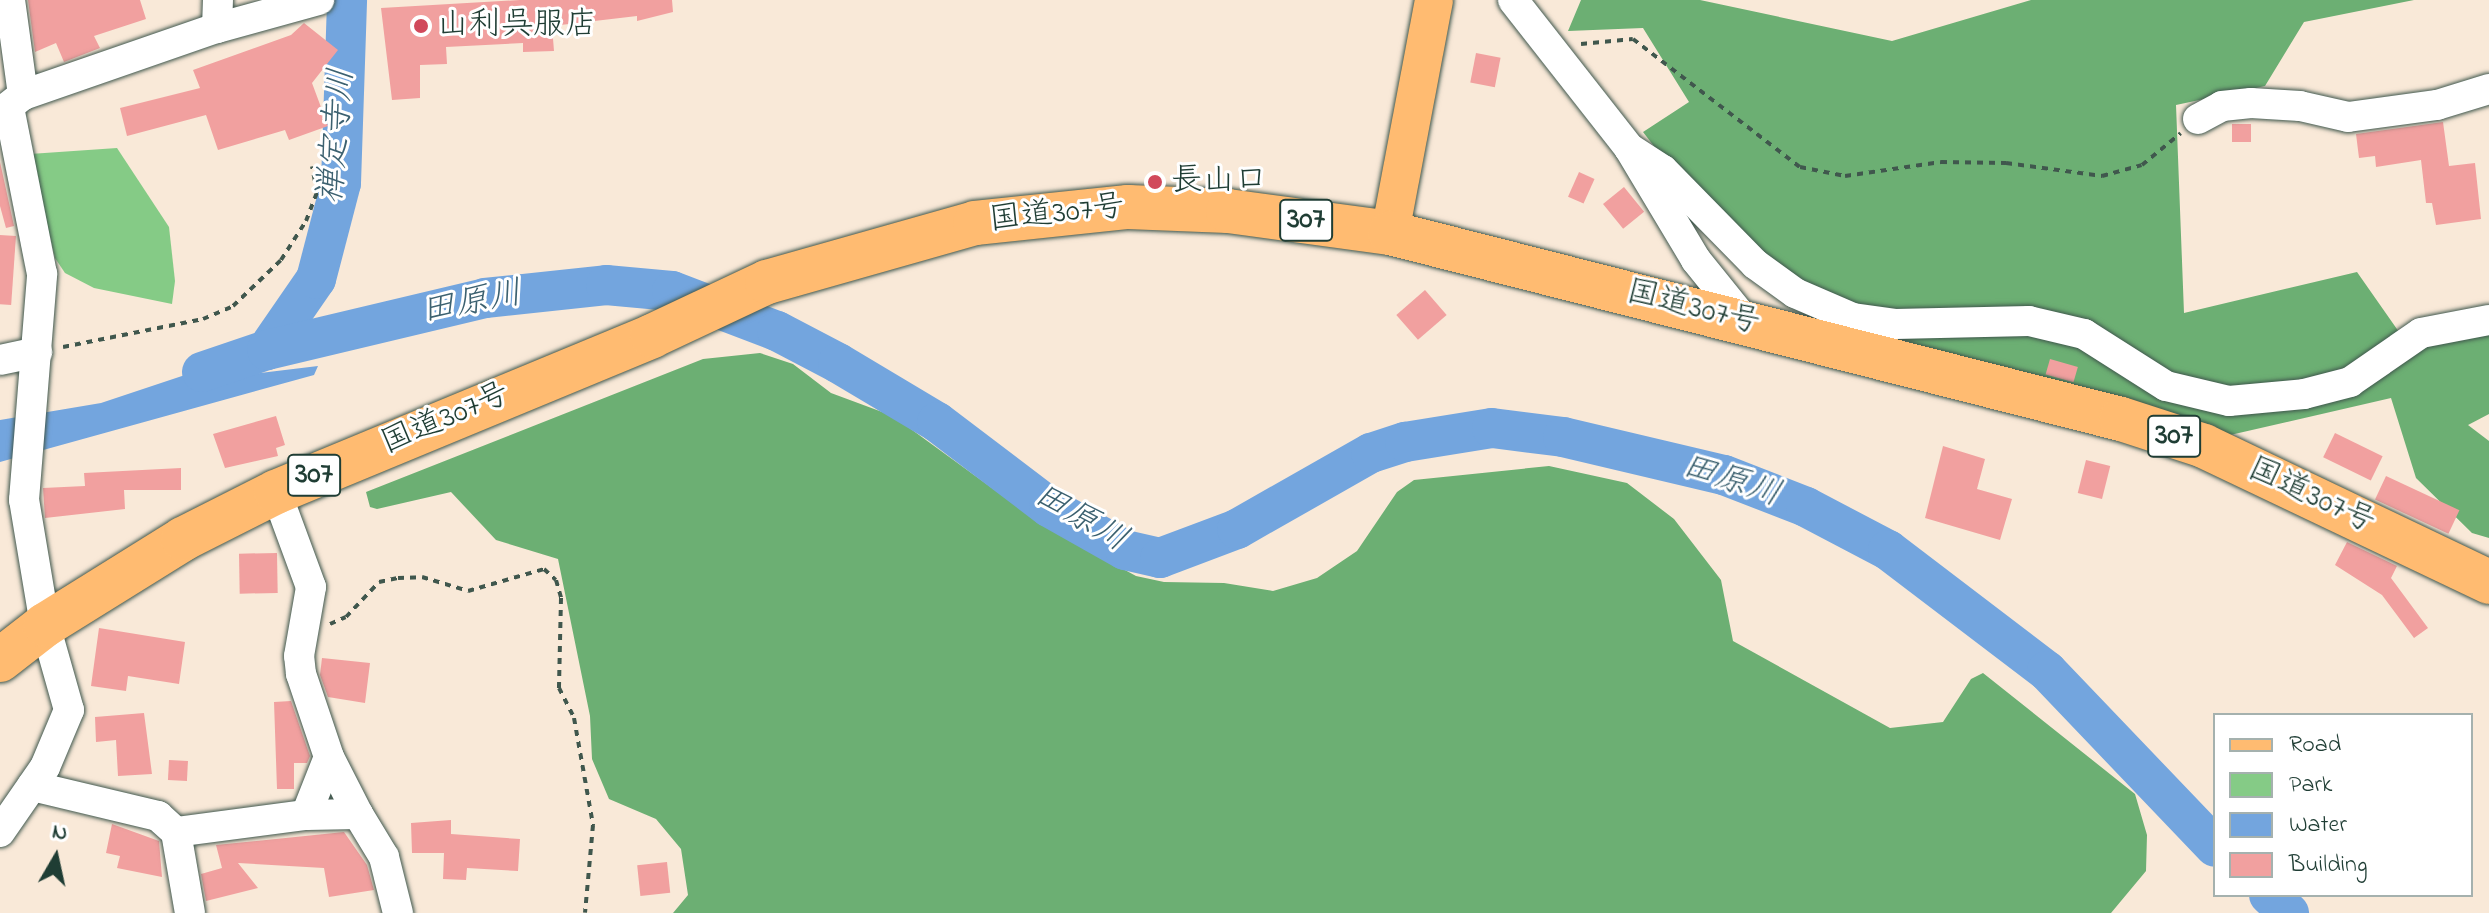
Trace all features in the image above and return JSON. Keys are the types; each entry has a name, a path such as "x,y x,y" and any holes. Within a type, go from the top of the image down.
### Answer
{"highway":[{"name":"国道307号","path":"0,660 45,625 183,539 276,492 652,336 767,282 975,223 1077,210 1228,211 1390,233 2121,419 2204,446 2489,582"}],"main road":[{"path":"1390,233 1434,0"}],"street":[{"path":"0,832 32,786 69,710 45,625 29,546 25,471 42,274 11,105 10,0"},
{"path":"11,105 217,14 319,0"},
{"path":"1513,0 1629,148 1696,260 1746,322"},
{"path":"2198,119 2222,106 2251,103 2300,106 2348,117 2437,105 2489,89"},
{"path":"1629,148 1663,170 1755,264 1810,300 1853,318 1895,324 2043,324 2084,334 2166,386 2229,401 2304,394 2350,382 2421,333 2489,320"},
{"path":"0,360 36,355"},
{"path":"276,492 308,573 308,622 299,656 301,674 329,757 384,857 398,913"},
{"path":"306,815 329,757"},
{"path":"32,786 158,816 176,832 190,913"},
{"path":"176,832 306,815 358,814"}],"path":[{"path":"1550,46 1633,39 1800,167 1845,176 1941,162 2006,163 2102,176 2142,165 2198,119"},
{"path":"36,355 203,319 233,306 281,260 306,221 317,192 312,166"},
{"path":"308,622 327,625 346,617 379,582 398,578 422,577 468,591 522,572 544,569 556,580 561,598 559,688 574,718 593,825 585,913"}],"green space":[{"path":"1581,0 1700,0 1892,41 2031,0 2414,0 2304,22 2265,86 2176,105 2184,313 2357,272 2399,332 2489,327 2489,414 2468,425 2489,441 2489,538 2472,533 2416,478 2391,398 2217,438 1911,343 1756,278 1643,132 1689,102 1643,28 1568,31"},
{"path":"117,148 169,227 175,281 172,304 94,288 65,273 55,258 30,154"},
{"path":"760,353 793,364 831,393 893,416 1044,526 1136,576 1164,582 1224,583 1273,591 1317,578 1357,551 1397,492 1414,480 1549,466 1627,483 1674,519 1721,580 1733,641 1890,728 1943,722 1971,679 1983,673 2135,794 2147,835 2146,871 2111,913 673,913 688,895 681,849 656,819 609,799 592,759 590,716 558,559 496,540 451,492 377,509 370,507 366,492 703,359"}],"water":[{"path":"268,328 245,367 252,374 318,366 314,375 0,462 0,420 101,403 188,374"}],"building":[{"path":"28,0 140,0 146,19 94,36 100,48 64,62 56,43 35,52"},
{"path":"520,0 672,0 673,12 637,21 637,16 552,26 554,51 523,52 523,43 446,47 447,64 420,65 420,98 392,100 381,8"},
{"path":"304,23 338,50 312,83 328,126 289,140 285,130 218,150 206,115 127,136 120,108 200,88 193,70 291,35"},
{"path":"1476,53 1501,58 1495,87 1470,82"},
{"path":"2443,122 2449,166 2475,163 2481,219 2436,225 2432,203 2426,203 2421,160 2376,167 2375,156 2359,158 2356,134"},
{"path":"2232,124 2251,124 2251,142 2232,142"},
{"path":"0,162 14,226 6,228 0,206"},
{"path":"1579,172 1595,179 1584,204 1568,197"},
{"path":"1624,187 1644,212 1623,229 1603,204"},
{"path":"0,235 16,236 11,305 0,304"},
{"path":"1425,290 1447,315 1418,340 1396,315"},
{"path":"2050,359 2078,367 2073,382 2046,374"},
{"path":"276,416 285,445 276,448 278,456 225,468 213,434"},
{"path":"2335,433 2383,456 2371,481 2323,457"},
{"path":"1943,446 1985,459 1977,489 2012,499 2000,540 1925,518"},
{"path":"2086,460 2110,466 2102,499 2078,493"},
{"path":"181,468 181,490 124,490 125,509 45,518 43,488 85,486 84,473"},
{"path":"2386,476 2459,510 2448,534 2375,500"},
{"path":"2347,542 2397,566 2391,578 2428,628 2414,638 2382,595 2335,565"},
{"path":"277,553 278,593 240,594 239,554"},
{"path":"99,628 185,642 179,684 128,676 126,691 91,686"},
{"path":"322,658 370,663 365,703 328,697 320,675"},
{"path":"291,701 310,756 307,763 294,763 294,789 277,789 274,702"},
{"path":"144,713 152,774 118,776 116,740 96,742 95,717"},
{"path":"169,760 188,761 187,781 168,780"},
{"path":"451,820 451,834 520,839 518,871 467,868 466,880 443,879 444,853 412,853 411,823"},
{"path":"112,824 159,841 162,877 117,868 120,856 106,853"},
{"path":"344,832 367,865 374,890 329,897 324,868 238,863 258,888 206,901 201,874 222,868 216,845"},
{"path":"667,862 670,893 640,896 637,865"}],"waterway":[{"name":"禅定寺川","path":"267,350 316,279 341,183 347,0"},
{"name":"田原川","path":"202,372 267,350 485,298 606,285 672,291 777,331 838,363 937,422 1049,507 1125,550 1160,558 1237,529 1371,453 1405,442 1492,428 1563,437 1724,475 1806,507 1888,550 2047,671 2213,845"},
{"name":"田原川","path":"2271,897 2289,913"}],"place":[{"name":"山利呉服店","path":"421,26"},
{"name":"長山口","path":"1155,182"}]}
